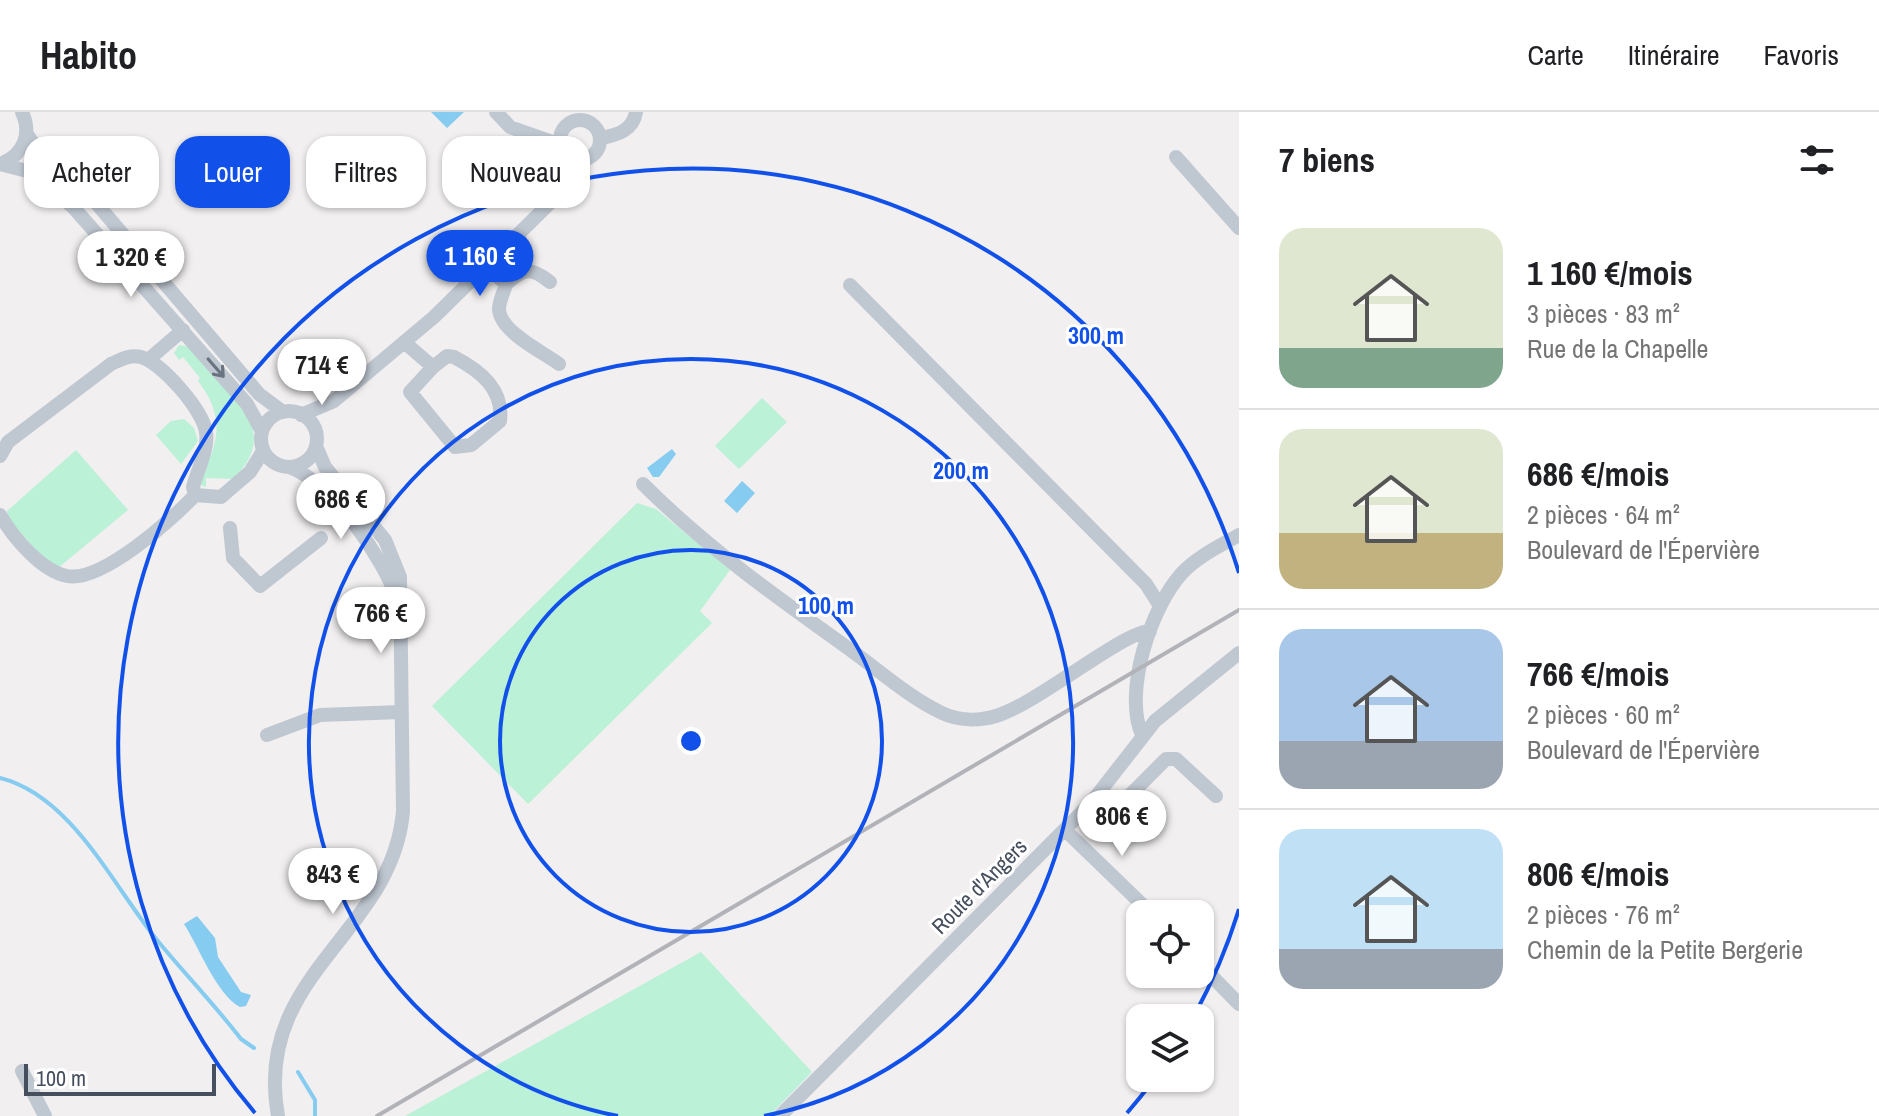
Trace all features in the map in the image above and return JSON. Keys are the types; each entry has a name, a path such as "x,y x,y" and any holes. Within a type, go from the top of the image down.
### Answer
{"street":[{"path":"22,112 27,134 42,158 97,204 259,394 283,412 301,415 334,401 404,342 543,208"},
{"path":"496,112 510,127 536,136"},
{"path":"590,156 594,155 601,138 625,130 634,123 636,112"},
{"path":"563,136 564,129 577,120 593,124 601,138"},
{"path":"0,164 18,153 27,134"},
{"path":"1176,157 1239,228"},
{"path":"0,164 31,172 73,207 247,404 262,431 263,451 250,472 221,497 195,495"},
{"path":"486,266 506,284"},
{"path":"550,282 531,269 524,270 506,284 499,310 511,329 559,364"},
{"path":"850,285 1146,584 1160,606"},
{"path":"148,360 183,330"},
{"path":"404,342 433,367"},
{"path":"0,456 8,442 111,364 130,356 148,360 172,381 203,419 207,436 193,487 195,495"},
{"path":"447,356 454,357 492,385 500,397 500,421 471,445 455,447 410,392 433,367 447,356"},
{"path":"250,472 306,461 334,401"},
{"path":"262,431 270,419 283,412"},
{"path":"278,1116 273,1078 276,1054 292,1007 377,888 397,849 403,811 399,605 403,587 391,551 377,528 325,467 316,440 301,415"},
{"path":"263,451 320,487 365,538 383,564 399,605"},
{"path":"643,484 761,588 906,690 951,716 985,719 1008,712 1071,677 1128,638 1150,631"},
{"path":"0,515 46,568 70,577 93,571 132,548 179,513 195,495"},
{"path":"230,528 233,558 260,586 321,538"},
{"path":"1142,735 1134,698 1150,631 1160,606 1184,570 1239,535"},
{"name":"Route d'Angers","path":"780,1116 1096,798 1142,735 1167,710 1239,653"},
{"path":"267,735 320,715 401,712"},
{"path":"1096,798 1118,807 1166,759 1176,759 1216,796"},
{"path":"1065,830 1138,900"},
{"path":"1214,978 1239,1004"},
{"path":"22,1071 45,1116"}],"green space":[{"path":"179,345 190,347 219,377 245,409 252,426 254,443 248,461 233,479 206,478 206,487 201,482 216,439 216,419 210,400 198,381 200,378 183,357 179,360 174,353"},
{"path":"762,398 787,422 739,469 715,446"},
{"path":"184,419 194,428 198,441 181,464 156,435 171,421"},
{"path":"76,450 128,510 58,568 48,564 8,518 7,511"},
{"path":"637,503 656,509 730,570 700,611 712,623 528,804 432,706"},
{"path":"701,952 812,1072 769,1116 405,1116"}],"water":[{"path":"431,112 464,112 447,128"},
{"path":"672,449 676,454 659,477 653,477 647,468"},
{"path":"742,481 755,493 737,513 724,501"},
{"path":"197,916 215,938 218,957 241,992 251,995 246,1006 240,1007 223,992 184,924"}],"waterway":[{"path":"0,778 26,788 49,803 70,823 157,940 241,1039 254,1048"},
{"path":"298,1072 315,1100 315,1116"}],"railway":[{"path":"377,1116 1239,610"}]}
